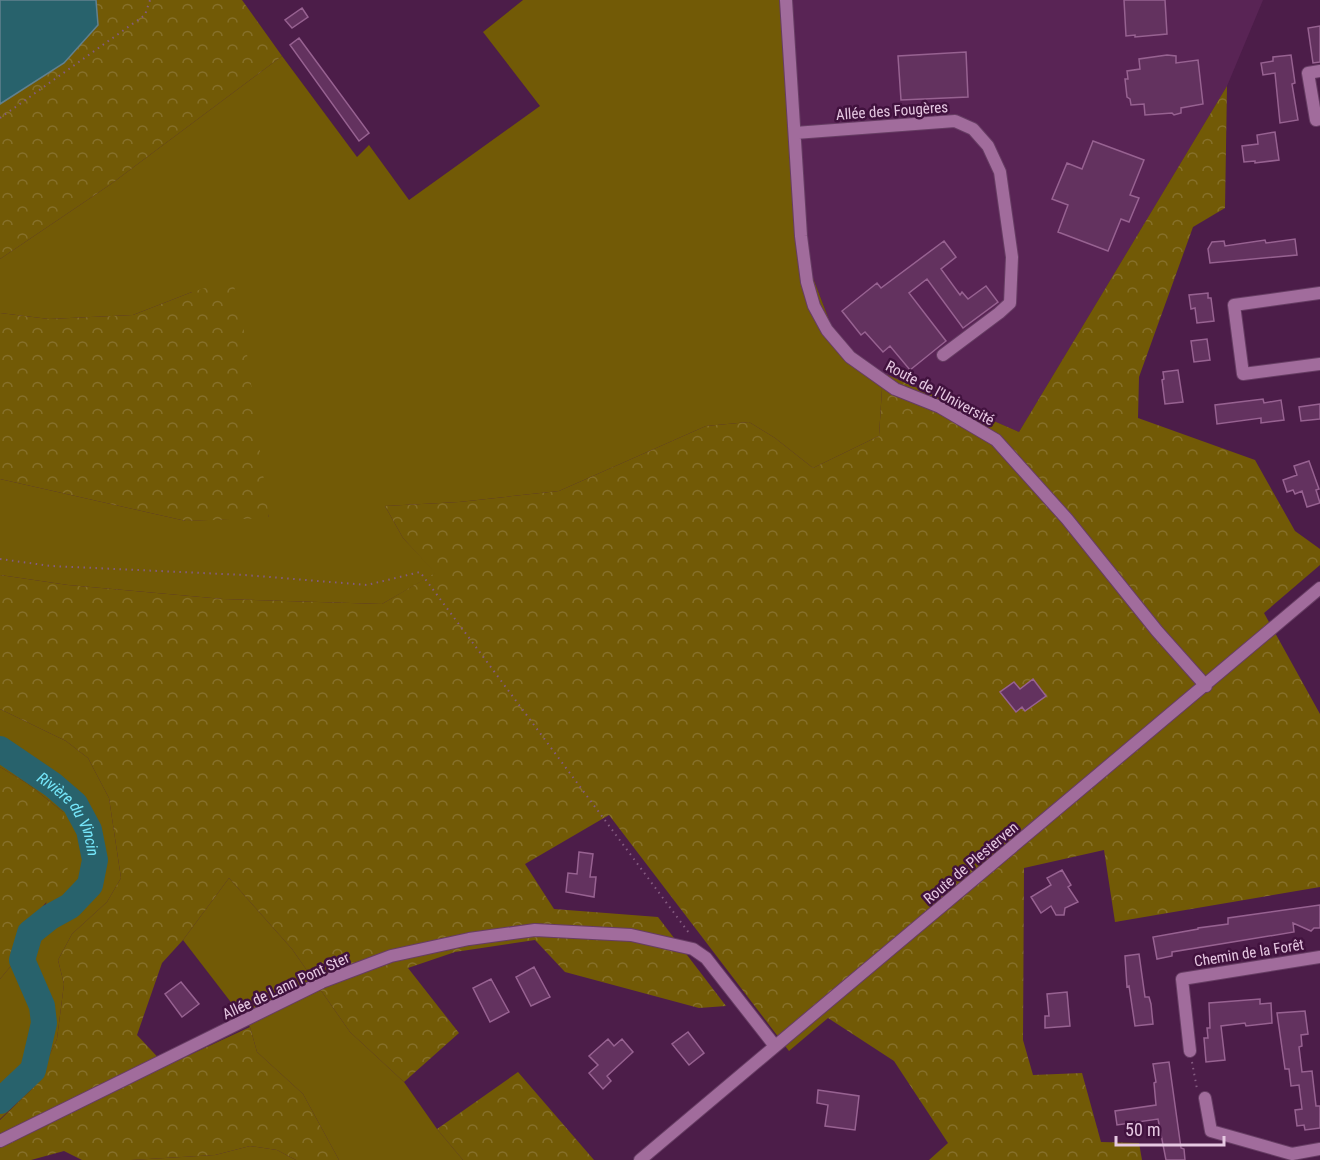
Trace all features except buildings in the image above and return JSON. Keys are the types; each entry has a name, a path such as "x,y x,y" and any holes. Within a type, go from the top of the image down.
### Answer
{"street":[{"name":"Route de l'Université","path":"786,0 801,236 807,282 814,306 827,330 850,357 895,389 940,407 996,440 1067,519 1157,631 1206,686"},
{"path":"1320,71 1308,73 1316,120 1320,119"},
{"name":"Allée des Fougères","path":"795,133 954,121 973,129 988,146 1000,172 1012,257 1010,303 999,314 943,355"},
{"path":"1320,293 1234,305 1243,374 1320,364"},
{"name":"Route de Plesterven","path":"640,1160 1320,588"},
{"name":"Allée de Lann Pont Ster","path":"0,1141 322,982 391,956 469,939 535,930 631,934 693,949 706,958 775,1046"},
{"name":"Chemin de la Forêt","path":"1190,1051 1182,979 1320,957"},
{"path":"1205,1098 1211,1131 1292,1154 1320,1149"}],"path":[{"path":"0,118 145,15 150,0"},
{"path":"0,559 51,566 245,575 367,585 420,572 691,936 693,949"},
{"path":"1190,1051 1196,1087 1205,1098"}],"shaded area":[{"path":"0,0 96,0 98,25 64,63 0,104"},
{"path":"792,0 1263,0 1227,86 1019,432 883,373 854,352 831,325 810,270 795,118"}],"green space":[{"path":"96,0 242,0 282,56 111,184 0,259 0,104 64,63 98,25"},
{"path":"523,0 792,0 795,118 810,270 831,325 854,352 883,373 879,436 813,468 775,438 749,422 706,426 559,491 459,502 385,506 403,538 436,573 382,604 223,599 68,585 0,575 0,479 186,521 269,517 192,292 133,315 49,319 0,313 0,259 111,184 282,56 357,157 369,145 409,200 540,106 483,32"},
{"path":"1227,86 1225,208 1193,227 1139,377 1138,418 1255,460 1295,531 1320,549 1320,565 1264,613 1320,714 1320,887 1115,922 1104,850 1024,868 1023,1040 1033,1075 1082,1073 1101,1142 1139,1143 1142,1160 929,1160 948,1143 894,1061 828,1018 789,1051 609,815 525,864 554,909 658,917 726,1006 699,1008 565,972 535,940 455,952 408,968 459,1033 404,1082 350,1032 292,949 229,878 183,940 162,963 137,1035 166,1066 250,1027 257,1052 303,1094 339,1160 296,1160 277,1150 250,1146 215,1155 131,1160 82,1160 64,1151 31,1160 0,1160 0,1120 35,1086 57,1039 64,984 58,960 72,934 107,902 121,878 109,798 88,758 66,741 0,709 0,575 68,585 223,599 382,604 435,573 403,538 385,506 459,502 559,491 706,426 749,422 775,438 813,468 879,436 883,373 1019,432"},
{"path":"232,280 241,309 269,518 186,521 0,479 0,313 49,319 133,315 192,292"},
{"path":"0,709 66,741 88,758 109,798 121,878 107,902 72,934 58,960 64,984 57,1039 35,1086 0,1119 0,979 15,961 21,931 46,904 63,812 28,784 0,767"},
{"path":"0,767 28,784 63,812 71,843 66,880 21,931 15,961 0,979"},
{"path":"229,878 292,949 350,1032 404,1082 437,1129 463,1160 339,1160 303,1094 257,1052 250,1027 183,940"},
{"path":"518,1072 594,1160 463,1160 437,1129"},
{"path":"250,1146 277,1150 296,1160 131,1160 215,1155"}],"waterway":[{"name":"Rivière du Vincin","path":"0,749 53,785 75,804 89,830 95,860 90,885 70,906 50,917 30,933 22,960 42,1006 44,1023 33,1070 0,1101"}]}
